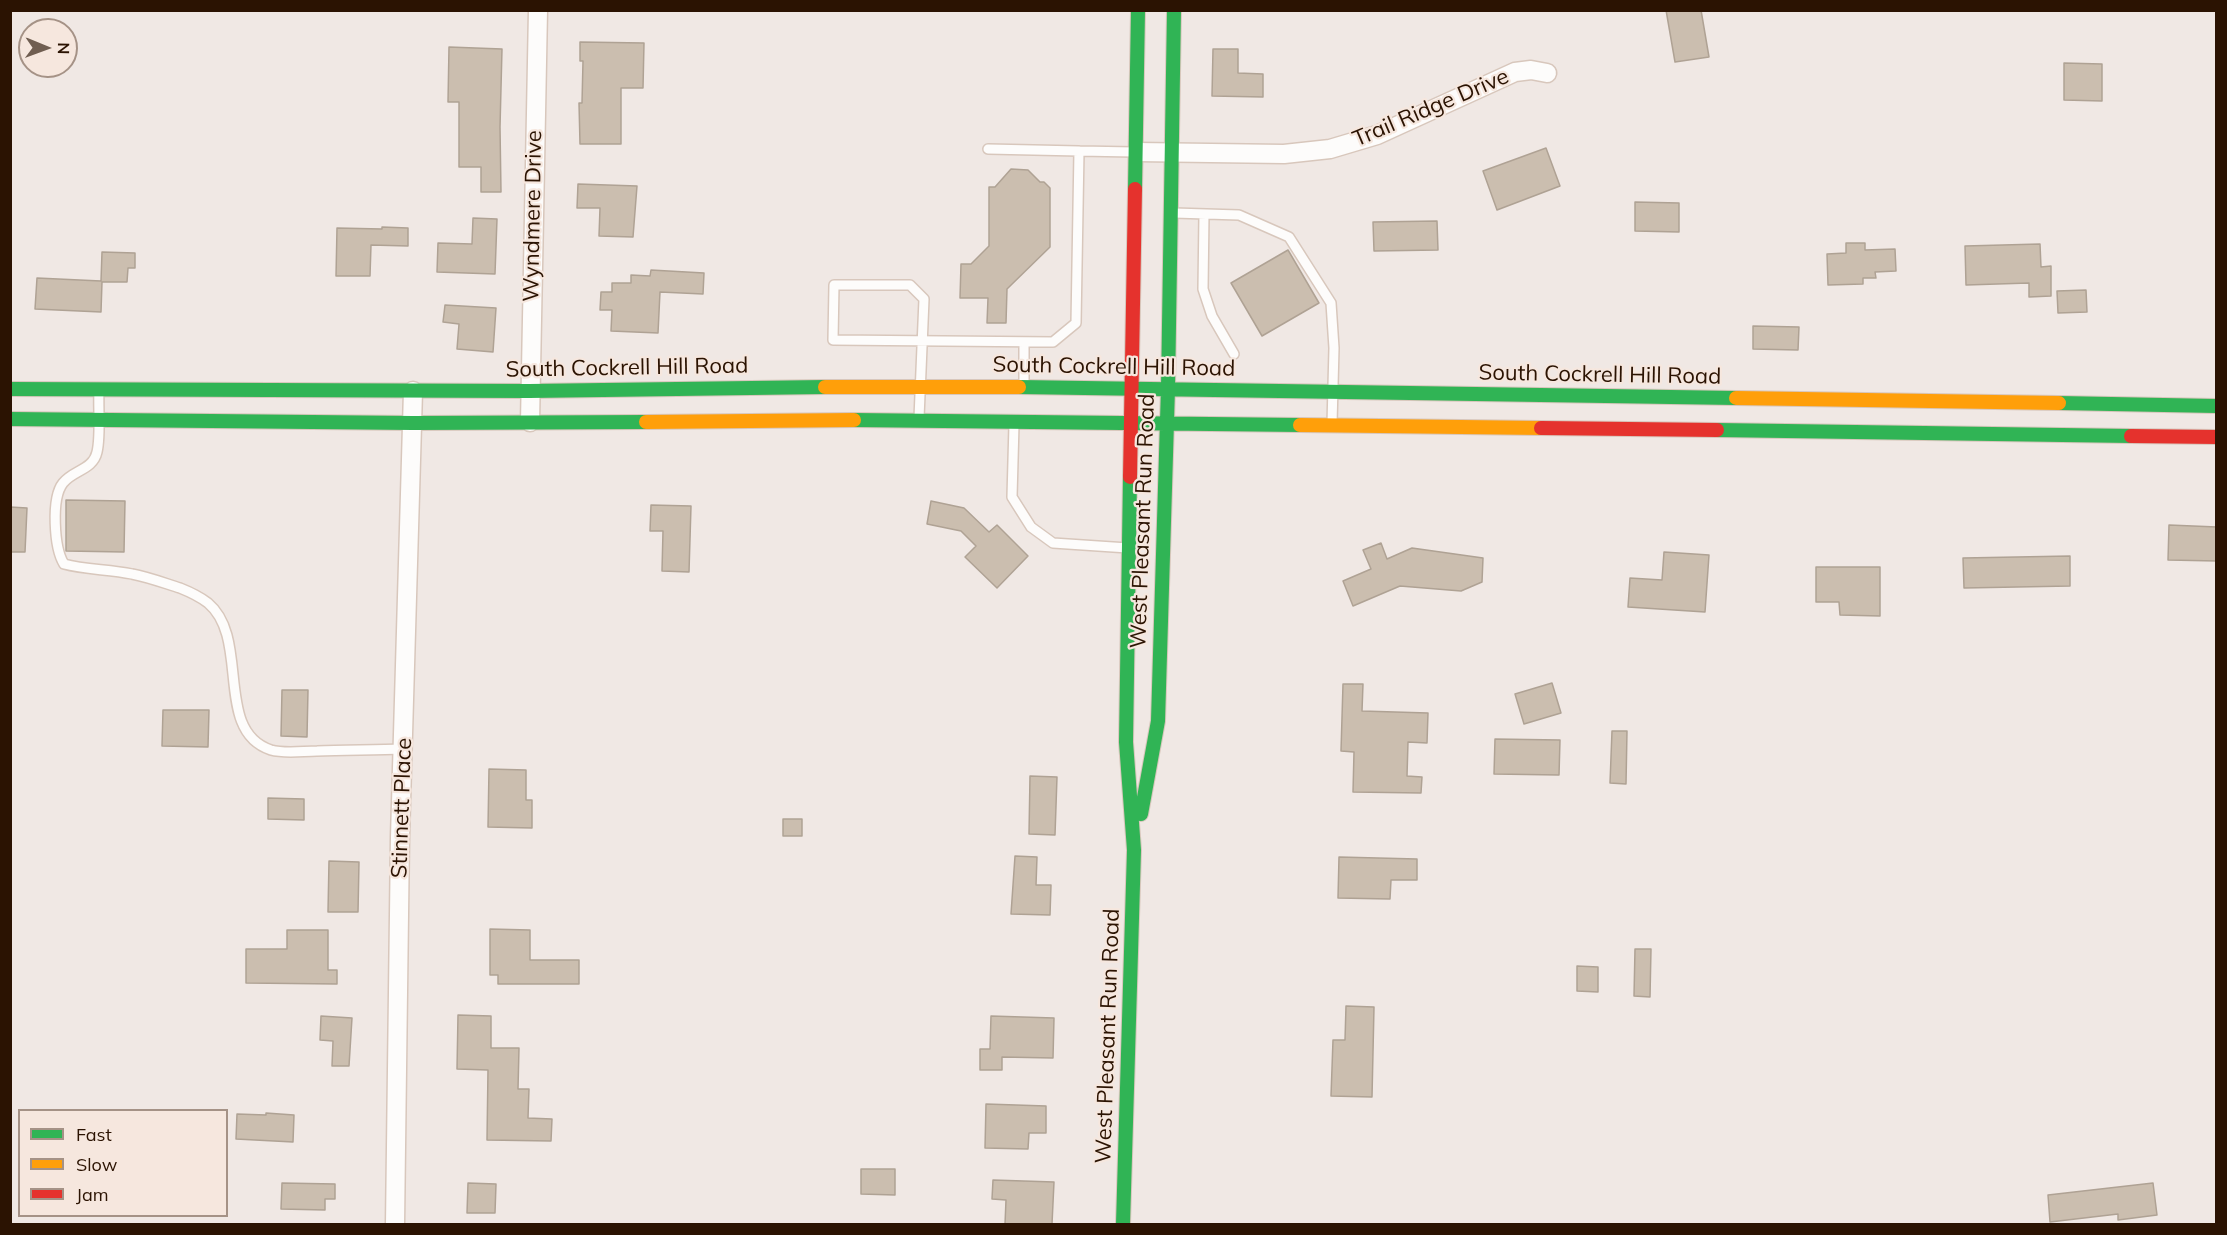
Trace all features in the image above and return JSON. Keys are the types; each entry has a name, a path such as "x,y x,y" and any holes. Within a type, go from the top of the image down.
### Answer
{"main road":[{"name":"West Pleasant Run Road","path":"1124,1224 1134,850 1126,742 1138,10"},
{"name":"West Pleasant Run Road","path":"1134,850 1158,721 1168,388 1174,10"},
{"name":"South Cockrell Hill Road","path":"10,389 530,392 921,386 1168,388 2217,406"},
{"path":"10,419 413,423 919,420 2217,437"}],"street":[{"name":"Wyndmere Drive","path":"530,422 538,10"},
{"name":"Trail Ridge Drive","path":"1137,152 1284,154 1330,149 1377,135 1515,72 1531,70 1547,73"},
{"name":"Stinnett Place","path":"395,1224 403,749 413,391"}],"lane":[{"path":"988,149 1137,152"},
{"path":"919,420 924,341 924,299 910,285 834,285 833,340 924,341 1024,342 1053,342 1076,323 1079,151"},
{"path":"1171,213 1239,215 1289,237 1330,303 1334,348 1332,425"},
{"path":"1204,214 1203,289 1212,316 1234,354"},
{"path":"1024,342 1024,387"},
{"path":"99,389 97,452 92,462 63,483 58,495 56,541 59,556 64,564 130,574 164,582 196,594 209,604 219,616 230,650 237,709 243,726 261,745 274,750 297,751 403,749"},
{"path":"1014,422 1012,497 1031,527 1053,543 1128,549"}],"building":[{"path":"1666,10 1701,10 1709,57 1675,62"},
{"path":"580,42 644,43 643,88 621,88 621,144 580,144 579,103 582,103 583,61 580,61"},
{"path":"449,47 502,49 501,192 481,192 481,167 459,167 459,102 448,102"},
{"path":"1213,49 1238,49 1238,73 1263,74 1263,97 1212,96"},
{"path":"2064,63 2102,64 2102,101 2064,100"},
{"path":"1546,148 1560,186 1497,210 1483,171"},
{"path":"1011,169 1028,170 1050,188 1050,247 1007,289 1006,323 987,323 988,298 960,298 961,264 971,264 989,246 989,187 995,187"},
{"path":"578,184 637,186 633,237 599,236 600,208 577,208"},
{"path":"1635,202 1679,203 1679,232 1635,231"},
{"path":"473,218 497,219 495,274 437,272 438,243 472,244"},
{"path":"1437,221 1438,250 1374,251 1373,222"},
{"path":"382,227 408,228 408,246 371,245 370,276 336,276 337,228 382,229"},
{"path":"1846,243 1865,243 1865,250 1895,249 1896,271 1875,272 1876,278 1863,278 1863,284 1828,285 1827,254 1846,253"},
{"path":"2040,244 2041,267 2051,266 2051,296 2029,297 2029,283 1966,285 1965,246"},
{"path":"1288,250 1319,303 1262,336 1231,283"},
{"path":"102,252 135,253 135,268 128,268 127,282 102,282 101,312 35,309 37,278 101,281"},
{"path":"651,270 704,273 703,294 660,292 658,333 611,331 612,310 600,310 601,292 612,292 612,283 631,283 631,275 650,276"},
{"path":"2086,290 2087,312 2058,313 2057,291"},
{"path":"445,305 496,308 493,352 457,349 459,324 443,322"},
{"path":"1753,326 1799,327 1798,350 1753,349"},
{"path":"66,500 125,501 124,552 66,551"},
{"path":"931,501 964,508 989,532 997,525 1028,556 997,588 965,557 976,546 961,531 927,524"},
{"path":"651,505 691,506 689,572 662,571 663,531 650,531"},
{"path":"10,507 27,508 25,552 10,552"},
{"path":"2169,525 2217,527 2217,561 2168,560"},
{"path":"1381,543 1387,559 1412,548 1483,558 1482,582 1461,591 1400,586 1353,606 1343,581 1371,569 1363,550"},
{"path":"1664,552 1709,555 1705,612 1628,607 1630,578 1662,580"},
{"path":"2070,556 2070,586 1964,588 1963,558"},
{"path":"1816,567 1880,567 1880,616 1840,615 1839,602 1816,602"},
{"path":"1552,683 1561,713 1524,724 1515,694"},
{"path":"1343,684 1363,684 1362,711 1428,713 1427,743 1408,742 1407,776 1422,777 1421,793 1353,792 1354,752 1341,751"},
{"path":"282,690 308,690 307,737 281,736"},
{"path":"163,710 209,710 208,747 162,746"},
{"path":"1612,731 1627,731 1626,784 1610,783"},
{"path":"1495,739 1560,740 1559,775 1494,774"},
{"path":"489,769 526,770 526,800 532,800 532,828 488,827"},
{"path":"1030,776 1057,777 1055,835 1029,834"},
{"path":"268,798 304,799 304,820 268,819"},
{"path":"783,819 802,819 802,836 783,836"},
{"path":"1015,856 1037,857 1036,885 1051,885 1050,915 1011,914"},
{"path":"1339,857 1417,859 1417,880 1391,880 1390,899 1338,898"},
{"path":"329,861 359,862 358,912 328,912"},
{"path":"490,929 530,930 530,960 579,960 579,984 498,984 498,975 490,975"},
{"path":"287,930 328,930 328,970 337,970 337,984 246,983 246,949 287,949"},
{"path":"1635,949 1651,949 1650,997 1634,996"},
{"path":"1577,966 1598,967 1598,992 1577,991"},
{"path":"1346,1006 1374,1007 1372,1097 1331,1096 1333,1040 1345,1040"},
{"path":"458,1015 491,1016 491,1048 519,1048 518,1089 529,1089 528,1118 552,1119 551,1141 487,1140 488,1070 457,1069"},
{"path":"321,1016 352,1018 349,1066 332,1066 333,1041 320,1040"},
{"path":"991,1016 1054,1018 1053,1058 1002,1057 1002,1070 980,1070 980,1049 990,1049"},
{"path":"986,1104 1046,1106 1046,1133 1029,1133 1028,1149 985,1148"},
{"path":"266,1113 294,1115 293,1142 236,1139 237,1114 266,1115"},
{"path":"861,1169 895,1169 895,1195 861,1194"},
{"path":"993,1180 1054,1182 1052,1224 1005,1224 1006,1200 992,1199"},
{"path":"282,1183 335,1184 335,1199 325,1199 325,1210 281,1209"},
{"path":"468,1183 496,1184 495,1213 467,1213"},
{"path":"2153,1183 2157,1215 2118,1220 2118,1214 2050,1222 2048,1195"}],"traffic: fast":[{"path":"1135,189 1138,10"},
{"path":"1141,814 1158,721 1168,388 1174,10"},
{"path":"10,389 529,391 825,387"},
{"path":"1019,387 1736,398"},
{"path":"2059,403 2216,406"},
{"path":"10,419 413,423 646,422"},
{"path":"854,420 1300,425"},
{"path":"1717,430 2131,436"},
{"path":"1123,1224 1134,850 1126,742 1130,477"}],"traffic: slow":[{"path":"825,387 1019,387"},
{"path":"1736,398 2059,403"},
{"path":"646,422 854,420"},
{"path":"1300,425 1541,428"}],"traffic: jam":[{"path":"1130,477 1135,189"},
{"path":"1541,428 1717,430"},
{"path":"2131,436 2216,437"}]}
